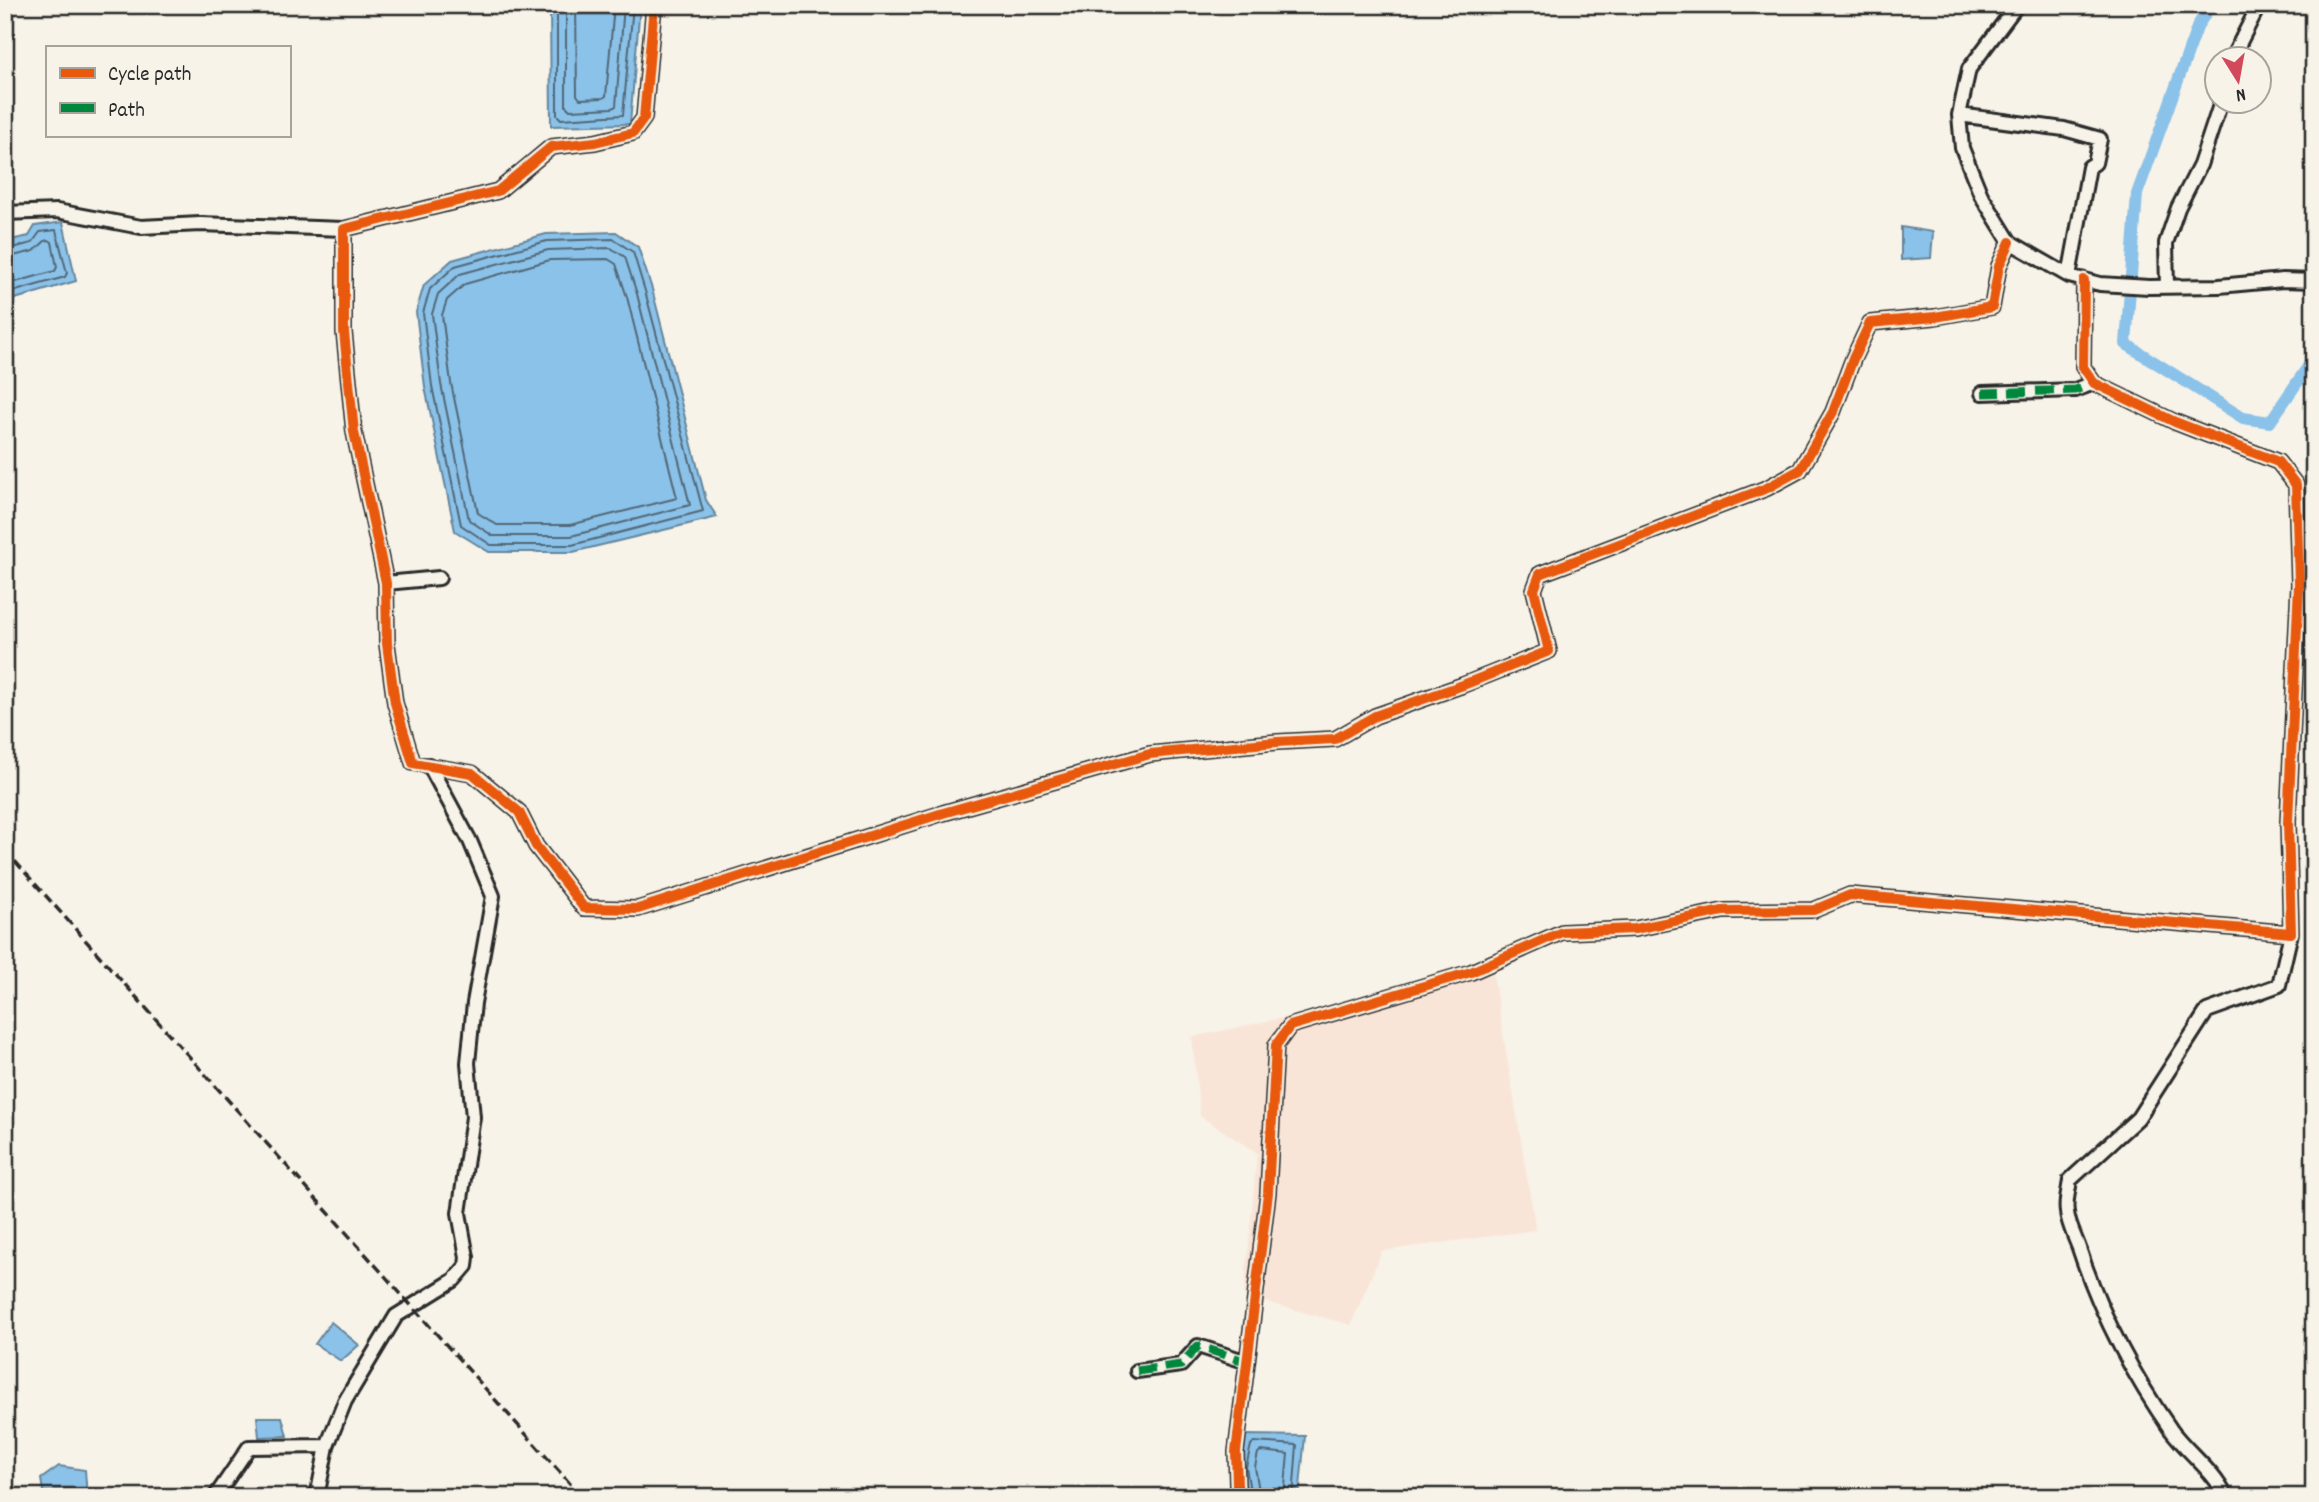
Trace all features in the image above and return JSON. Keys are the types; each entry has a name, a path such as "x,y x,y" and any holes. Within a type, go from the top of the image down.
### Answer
{"street":[{"path":"5,214 57,211 141,227 200,224 344,229 498,191 551,146 595,142 633,133 644,118 654,5"},
{"path":"2017,5 1969,69 1959,115 1962,148 1981,195 2010,242 2069,276 2100,284 2167,287 2219,286 2283,280 2314,281"},
{"path":"2238,46 2259,5"},
{"path":"1959,115 2064,129 2100,139 2095,163 2089,167 2069,276"},
{"path":"2167,287 2166,243 2178,208 2200,164 2216,116"},
{"path":"344,229 344,332 354,432 386,583 387,643 395,703 413,763 472,773 519,812 536,846 584,908 638,909 943,813 1150,754 1335,739 1375,716 1549,651 1534,590 1540,574 1767,488 1800,470 1833,412 1870,323 1935,317 1992,307 1998,266 2010,242"},
{"path":"2084,279 2083,368 2094,383 2175,422 2278,462 2296,485 2299,584 2288,822 2291,933 2279,985 2207,1011 2138,1118 2070,1180 2066,1212 2092,1287 2119,1343 2170,1428 2188,1452 2212,1476 2226,1497"},
{"path":"1982,393 2075,390 2094,383"},
{"path":"386,583 439,578"},
{"path":"317,1497 327,1446 345,1401 396,1316 454,1280 466,1266 467,1257 459,1213 473,1117 468,1063 474,1003 493,896 470,841 429,765"},
{"path":"1239,1497 1236,1452 1268,1193 1276,1045 1290,1026 1471,972 1562,932 1635,929 1723,911 1814,910 1850,895 2291,933"},
{"path":"1137,1371 1181,1365 1198,1346 1247,1362"},
{"path":"215,1497 249,1447 327,1446"}],"shaded area":[{"path":"1493,974 1536,1230 1382,1251 1351,1325 1244,1296 1257,1153 1200,1116 1192,1037"}],"water":[{"path":"550,5 640,5 630,124 551,126"},
{"path":"63,222 76,281 8,301 5,298 5,245 11,240 29,236 35,226"},
{"path":"1901,227 1933,232 1931,258 1901,260"},
{"path":"616,232 638,247 652,289 706,500 717,517 573,552 489,552 455,531 425,387 416,312 424,285 452,260 546,234"},
{"path":"331,1322 359,1345 341,1361 315,1344"},
{"path":"257,1417 282,1417 287,1436 259,1437"},
{"path":"1245,1435 1305,1436 1299,1497 1244,1497 1239,1467"},
{"path":"59,1466 85,1470 87,1497 44,1497 41,1479"}],"waterway":[{"path":"2211,5 2198,25 2137,194 2126,344 2243,418 2270,422 2314,358"}],"railway":[{"path":"5,850 582,1497"}],"marked path":[{"path":"1982,393 2075,390 2094,383"},
{"path":"1137,1371 1181,1365 1198,1346 1247,1362"}],"cycle path":[{"path":"654,5 644,118 633,133 595,142 551,147 498,191 344,229 344,332 354,432 386,583 387,644 395,703 413,763 472,773 519,812 536,846 584,908 638,909 943,813 1150,754 1335,739 1375,716 1549,651 1534,590 1540,574 1767,488 1800,470 1833,412 1870,323 1935,317 1992,307 1999,266 2010,242"},
{"path":"1239,1497 1236,1452 1268,1193 1276,1045 1290,1026 1471,972 1562,932 1635,929 1723,911 1814,910 1850,895 2291,933 2288,822 2299,584 2296,485 2278,462 2175,422 2094,383 2083,367 2084,280"}]}
